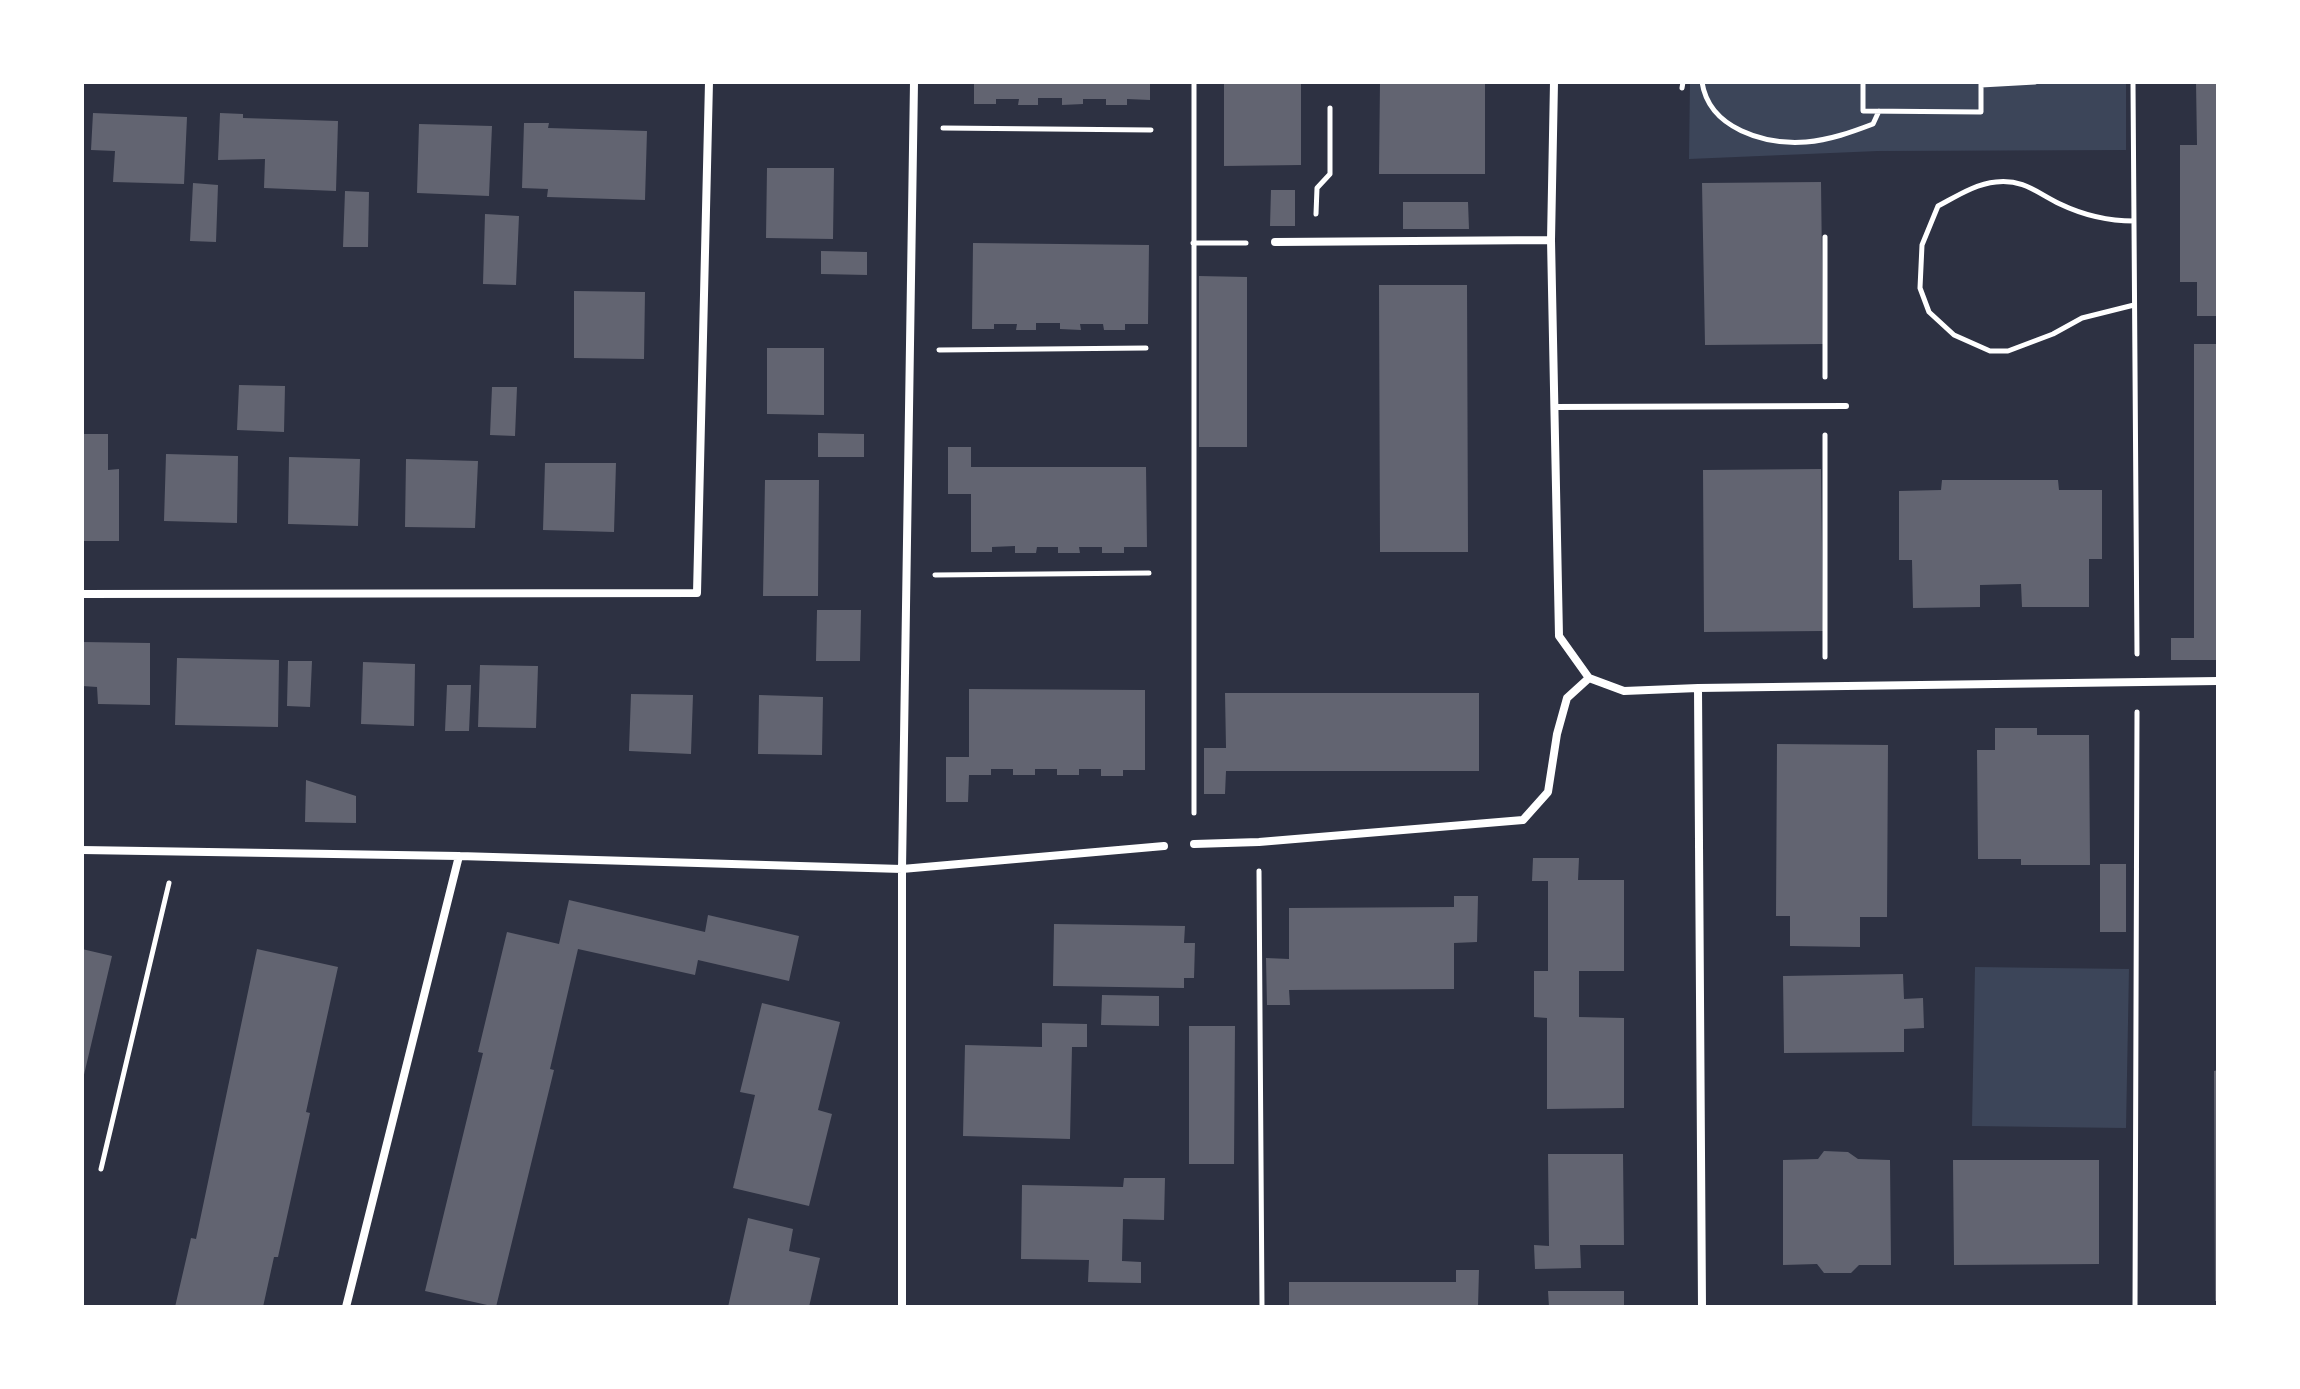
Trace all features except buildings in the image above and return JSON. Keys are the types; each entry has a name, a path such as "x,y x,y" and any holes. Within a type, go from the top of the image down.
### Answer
{"street":[{"path":"82,594 697,593 709,82"},
{"path":"902,1307 902,869 914,82"},
{"path":"1554,82 1551,240 1559,636 1589,678 1624,691 2218,681"},
{"path":"1275,242 1551,240"},
{"path":"1194,844 1259,842 1523,820 1548,792 1557,734 1567,698 1589,678"},
{"path":"1698,688 1702,1307"},
{"path":"82,850 459,856 902,869 1164,846"},
{"path":"346,1307 459,856"}],"lane":[{"path":"1554,407 1846,406"}],"path":[{"path":"1194,82 1194,844"},
{"path":"1702,82 1703,91 1716,115 1737,130 1761,138 1805,142 1845,135 1873,124 1879,111"},
{"path":"1863,82 1863,111 1981,112 1981,83 2035,82"},
{"path":"1316,243 1317,188 1330,174 1330,108"},
{"path":"914,128 1151,130"},
{"path":"2134,221 2088,215 2060,204 2027,185 1998,182 1975,186 1938,206 1922,245 1920,288 1929,312 1954,335 1990,351 2008,351 2027,345 2082,318 2134,305"},
{"path":"1825,237 1825,686"},
{"path":"1193,243 1275,242"},
{"path":"910,350 1146,348"},
{"path":"906,575 1149,573"},
{"path":"1259,842 1262,1307"},
{"path":"101,1169 177,851"}],"shaded area":[{"path":"1690,82 2126,82 2126,150 1878,151 1689,159"},
{"path":"1975,967 2129,969 2126,1128 1972,1126"}]}
